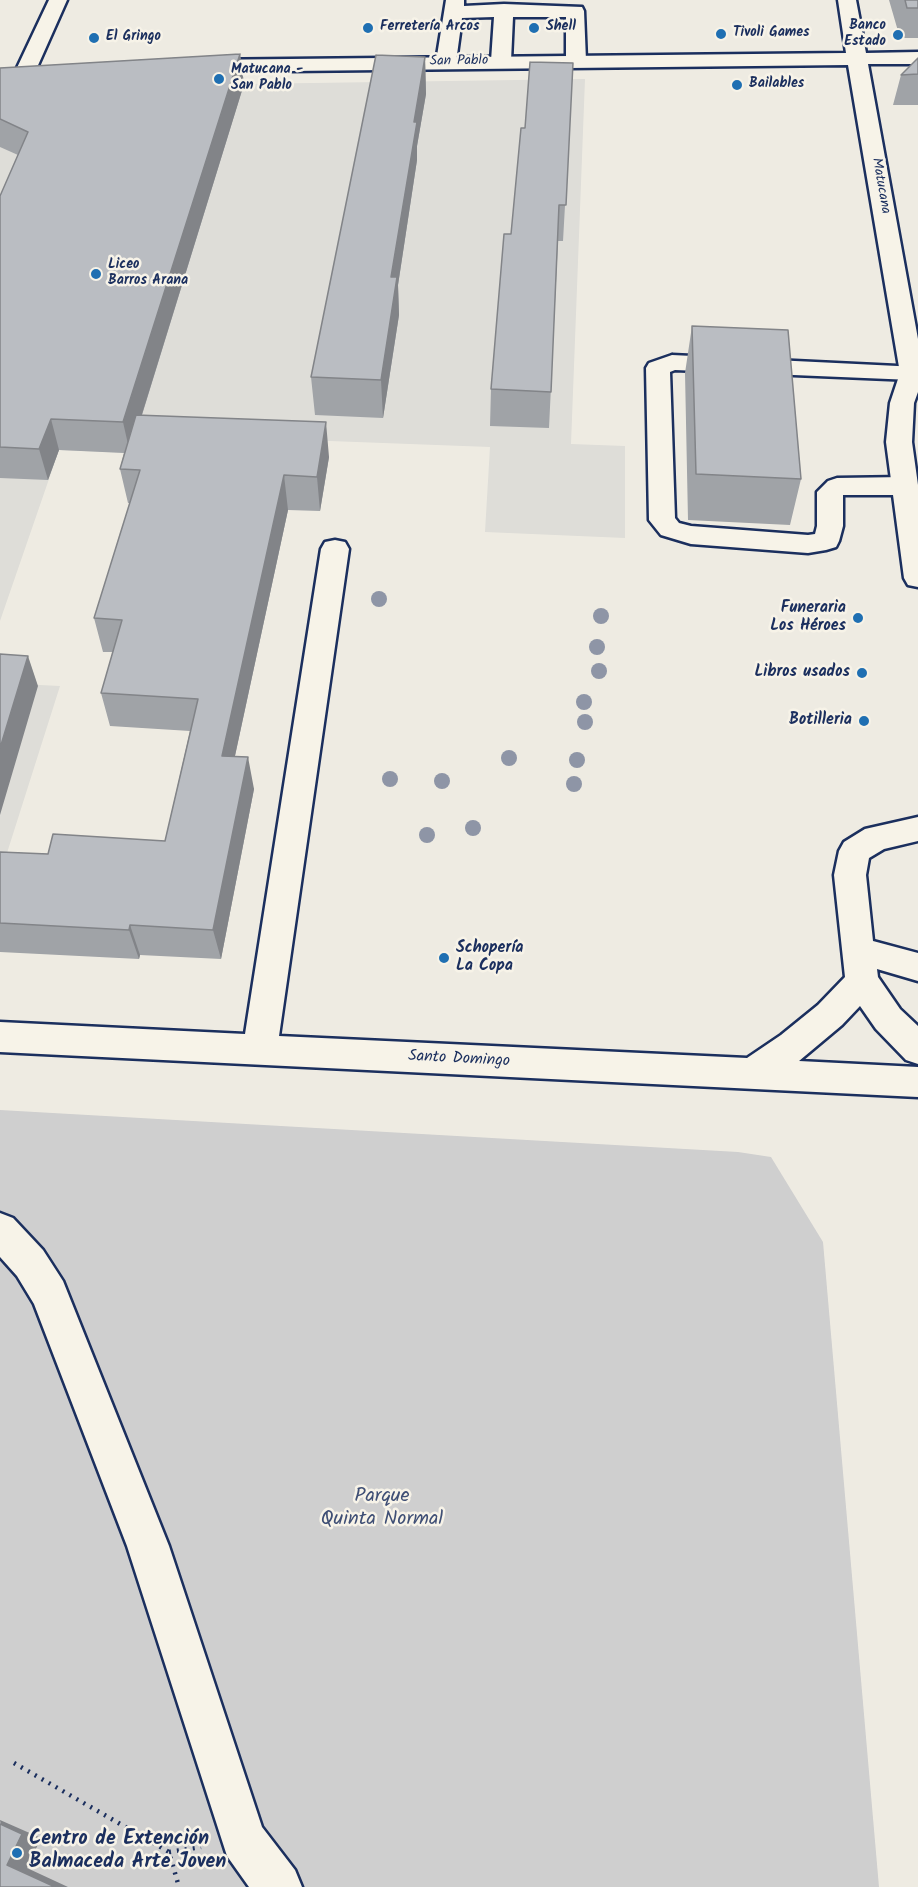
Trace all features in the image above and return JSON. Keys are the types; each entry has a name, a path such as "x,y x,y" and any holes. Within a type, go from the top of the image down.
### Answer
{"main road":[{"path":"47,71 17,73 58,0"},
{"name":"Matucana","path":"848,0 915,378 902,403 899,442 905,486 915,531 918,578"},
{"path":"446,62 454,6 504,10 575,11 576,61"},
{"path":"501,61 504,10"},
{"name":"San Pablo","path":"180,66 918,58"},
{"path":"905,486 837,487 830,492 830,526 826,541 808,544 691,535 670,529 662,520 658,368 672,362 915,378"},
{"path":"260,1050 335,549"},
{"path":"918,829 876,838 855,850 850,874 860,966 888,1019 918,1049"},
{"path":"860,966 918,968"},
{"path":"752,1074 812,1030 860,966"},
{"name":"Santo Domingo","path":"0,1037 918,1083"},
{"path":"0,1230 30,1263 49,1294 148,1546 243,1840 278,1887"}],"path":[{"path":"14,1763 169,1852 178,1887"}],"shaded area":[{"path":"585,79 571,444 625,446 625,538 485,532 490,447 303,440 130,453 59,450 0,621 0,99 244,84"},
{"path":"0,683 60,686 0,875"}],"green space":[{"name":"Parque Quinta Normal","path":"0,1110 738,1152 771,1157 823,1242 879,1887 0,1887"}],"building":[{"path":"905,0 918,0 918,8 907,8"},
{"name":"Liceo Barros Arana","path":"240,54 123,422 51,419 39,449 0,447 0,196 28,132 0,119 0,68"},
{"path":"376,55 425,57 414,122 417,122 391,277 397,277 381,380 311,377"},
{"path":"918,58 918,74 901,75"},
{"path":"530,62 573,63 566,205 559,205 551,392 491,389 504,234 511,234 521,128 525,128"},
{"path":"692,326 788,330 801,479 696,474"},
{"path":"136,415 326,422 317,477 284,475 222,756 248,757 213,930 130,925 129,930 0,923 0,852 48,854 53,834 165,841 198,699 101,693 122,620 94,618 140,470 120,469"},
{"path":"0,654 28,656 0,748"},
{"path":"0,1824 22,1834 7,1865 55,1887 0,1887"}],"place":[{"name":"Ferretería Arcos","path":"368,28"},
{"name":"Shell","path":"534,28"},
{"name":"Tivoli Games","path":"721,34"},
{"name":"Banco Estado","path":"898,35"},
{"name":"El Gringo","path":"94,38"},
{"name":"Matucana - San Pablo","path":"219,79"},
{"name":"Bailables","path":"737,85"},
{"name":"Liceo Barros Arana","path":"96,274"},
{"name":"Funeraria Los Héroes","path":"858,618"},
{"name":"Libros usados","path":"862,673"},
{"name":"Botilleria","path":"864,721"},
{"name":"Schopería La Copa","path":"444,958"},
{"name":"Centro de Extención Balmaceda Arte Joven","path":"17,1853"}]}
